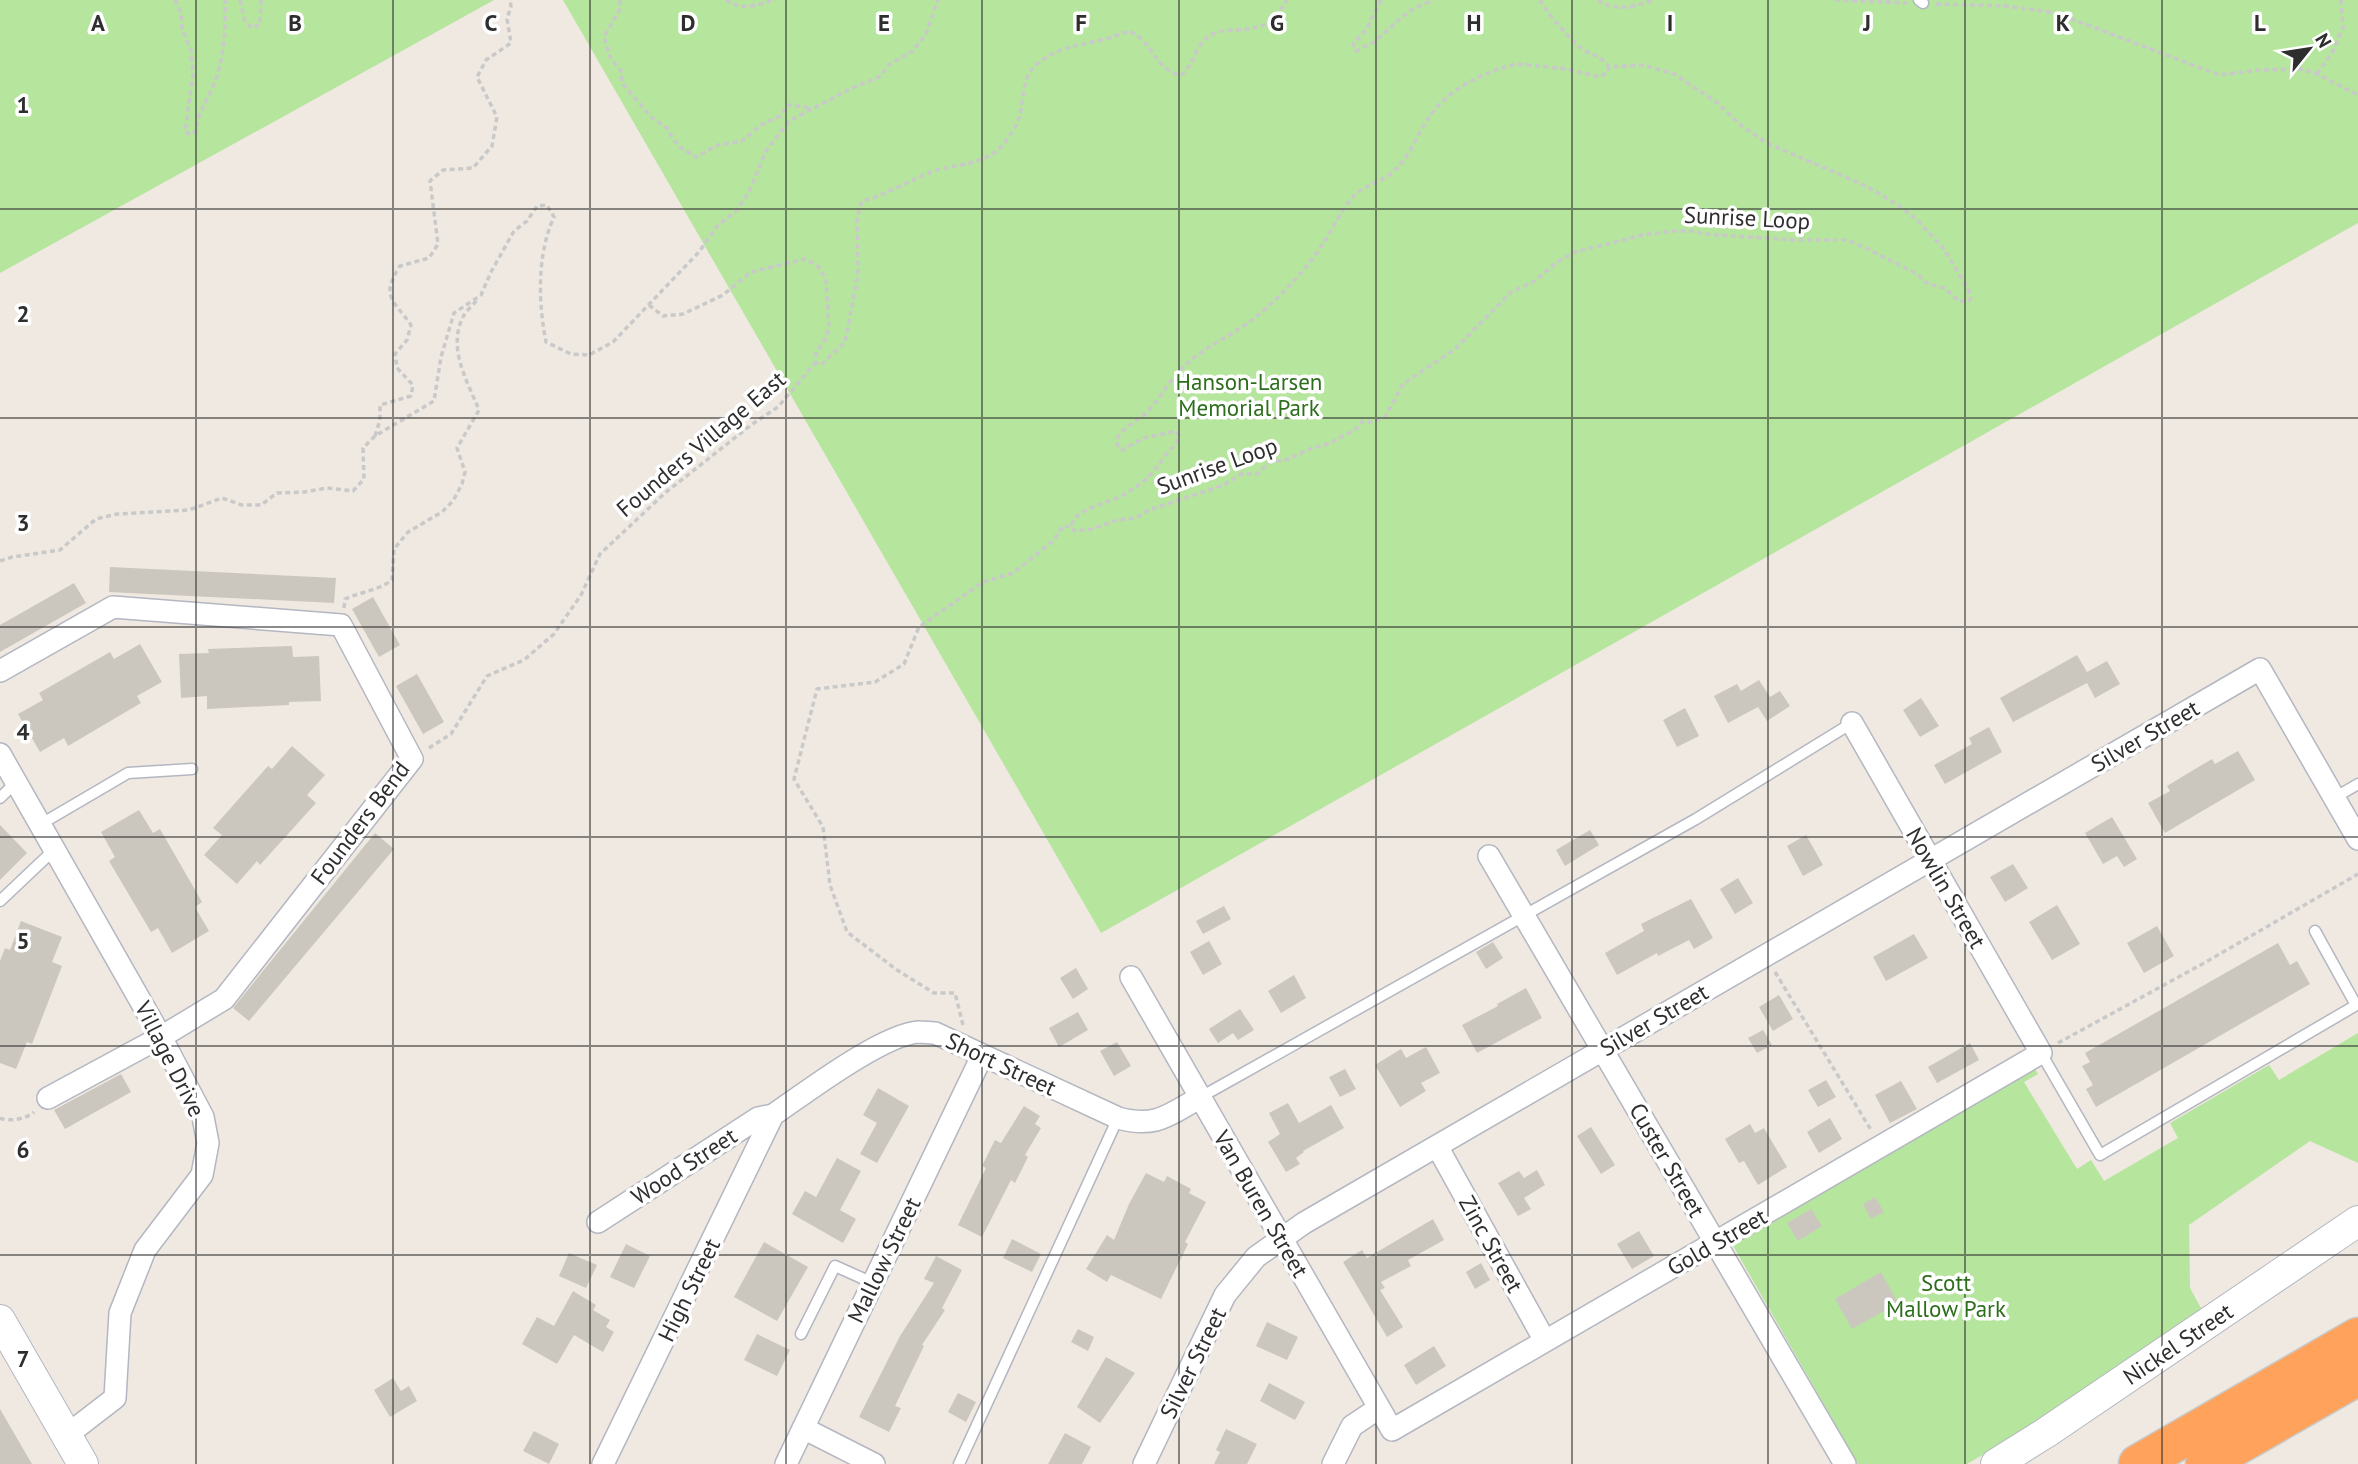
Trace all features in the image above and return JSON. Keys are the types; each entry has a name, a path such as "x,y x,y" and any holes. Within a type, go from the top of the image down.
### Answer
{"highway":[{"path":"2138,1464 2358,1337"},
{"path":"2205,1464 2358,1376"}],"main road":[{"name":"Nickel Street","path":"1996,1464 2070,1417 2358,1221"},
{"path":"0,1321 83,1464"}],"street":[{"path":"0,671 113,607 341,625"},
{"name":"Founders Bend","path":"48,1098 161,1037 224,999 412,759 341,625"},
{"name":"Silver Street","path":"1144,1464 1225,1295 1256,1256 1304,1223 2260,669 2334,798"},
{"name":"Nowlin Street","path":"1852,723 2041,1053"},
{"name":"Village Drive","path":"0,754 161,1037 203,1117 208,1143 202,1175 145,1250 120,1314 115,1398 66,1435"},
{"path":"2334,798 2358,839"},
{"name":"Custer Street","path":"1489,856 1845,1464"},
{"name":"Van Buren Street","path":"1131,977 1392,1430"},
{"name":"Short Street","path":"773,1115 865,1054 918,1032 935,1033 1118,1118 1150,1123 1199,1098"},
{"name":"Gold Street","path":"1392,1430 2041,1053"},
{"name":"Mallow Street","path":"786,1464 982,1056"},
{"name":"Wood Street","path":"598,1222 758,1118 773,1115"},
{"name":"High Street","path":"603,1464 773,1115"},
{"name":"Zinc Street","path":"1437,1146 1545,1341"},
{"path":"1333,1464 1352,1426 1379,1408"},
{"path":"803,1428 874,1464"}],"lane":[{"path":"1199,1098 1524,917 1696,818 1852,723"},
{"path":"41,824 128,773 192,769"},
{"path":"0,798 16,782"},
{"path":"2334,798 2358,784"},
{"path":"0,901 55,849"},
{"path":"2041,1053 2101,1155 2357,1004 2315,931"},
{"path":"959,1464 1118,1118"},
{"path":"801,1334 835,1266 873,1283"}],"path":[{"path":"175,0 181,13 182,29 191,50 193,81 186,131 190,135 196,131 198,118 214,85 224,30 225,0"},
{"path":"240,0 245,21 252,28 260,24 261,0"},
{"path":"375,436 380,420 380,405 411,396 413,384 397,368 395,354 407,340 411,325 390,298 390,282 400,266 429,258 438,244 430,181 443,170 473,169 492,146 498,117 477,77 486,60 511,43 507,19 510,0"},
{"path":"620,0 620,9 604,37 610,57 621,71 622,83 653,119 666,127 678,146 696,157 718,145 742,141 761,125 780,116 788,105 812,108"},
{"path":"726,0 740,6 752,7 776,0"},
{"path":"341,625 345,598 382,587 392,580 394,549 408,532 442,512 453,501 462,484 465,472 457,448 479,410 466,383 457,345 462,318 481,295 514,231 527,221 537,206 547,205 554,217 543,253 541,316 546,342 571,354 589,355 613,341 699,253 717,226 736,211 749,192 765,150 789,121 878,77 891,63 913,51 926,34 938,0"},
{"path":"649,305 663,316 683,314 723,295 751,272 805,259 818,265 826,280 829,328 825,340 816,352 816,363 821,365 845,342 858,274 857,218 862,201 937,170 958,166 996,152 1017,124 1028,75 1055,52 1114,38 1128,31 1136,34 1149,47 1162,67 1172,74 1181,75 1190,69 1195,50 1213,33 1252,29 1271,22 1287,0"},
{"path":"1381,0 1366,30 1353,44 1356,51 1374,42 1409,11 1433,0"},
{"path":"1540,0 1546,11 1580,47 1602,59 1608,67"},
{"path":"1598,0 1602,4 1626,9 1654,0"},
{"path":"1835,0 2006,6 2056,13 2219,75 2300,69 2317,74 2358,95"},
{"path":"2317,74 2333,51 2343,27 2341,0"},
{"name":"Sunrise Loop","path":"1531,65 1567,69 1599,77 1604,76 1608,67 1642,65 1674,74 1715,101 1743,127 1767,143 1866,186 1898,205 1917,220 1944,249 1969,291 1969,301 1959,301 1944,288 1928,284 1917,274 1846,240 1793,240 1672,231 1643,234 1590,247 1558,262 1535,281 1511,292 1455,349 1404,384 1385,417 1372,422 1363,421 1356,429 1328,444 1289,459 1270,462 1256,474 1241,474 1224,485 1149,510 1136,518 1117,520 1084,531 1075,531 1071,527 1079,515 1116,499 1151,476 1180,435 1176,431 1166,432 1138,440 1122,450 1117,447 1118,436 1147,411 1183,367 1244,326 1297,276 1313,258 1343,208 1356,193 1387,177 1399,165 1427,119 1442,101 1479,77 1508,66 1531,65"},
{"path":"0,561 12,556 60,550 96,519 117,514 190,510 222,499 243,505 261,505 277,493 327,488 353,491 364,479 363,448 375,436 434,401 441,357 454,313 481,295"},
{"name":"Founders Village East","path":"412,759 451,734 487,676 524,660 554,634 581,595 600,554 664,493 741,432 778,407 816,363"},
{"path":"982,1056 963,1025 955,993 934,993 897,970 846,932 830,885 822,827 794,779 817,689 874,682 904,664 919,627 983,582 1013,573 1053,541 1063,526 1071,527"},
{"path":"2041,1053 2207,962 2358,874"},
{"path":"1765,955 1880,1146"},
{"path":"0,1118 5,1121 30,1116 48,1098"}],"green space":[{"path":"0,0 494,0 0,273"},
{"name":"Hanson-Larsen Memorial Park","path":"563,0 2358,0 2358,223 1101,933"},
{"name":"Scott Mallow Park","path":"2358,1033 2358,1163 2310,1141 2189,1225 2190,1288 2202,1310 2013,1437 1967,1464 1858,1464 1732,1244 2033,1066 2038,1074 2024,1082 2077,1169 2091,1160 2104,1181 2178,1138 2170,1123 2269,1065 2279,1080"}],"building":[{"path":"110,567 336,578 334,603 109,592"},
{"path":"74,583 86,603 0,652 0,625"},
{"path":"373,597 400,645 379,657 352,609"},
{"path":"140,644 162,682 137,696 141,703 68,746 64,738 40,752 18,714 43,700 39,693 110,652 114,659"},
{"path":"292,646 293,657 319,656 321,701 207,709 207,696 181,698 179,654 209,653 208,649"},
{"path":"2077,655 2087,672 2107,661 2120,684 2095,698 2087,683 2013,722 2000,698"},
{"path":"417,674 444,722 423,734 396,686"},
{"path":"1759,680 1770,697 1780,691 1790,706 1767,721 1758,707 1728,723 1714,696 1737,684 1741,691"},
{"path":"1921,698 1939,726 1920,737 1903,710"},
{"path":"1685,708 1699,736 1677,747 1663,720"},
{"path":"1989,727 2002,752 1945,784 1934,765 1972,744 1969,738"},
{"path":"292,746 325,775 307,795 316,803 260,865 257,861 237,884 204,855 222,835 213,828 268,766 272,769"},
{"path":"2238,751 2255,780 2165,833 2148,803 2170,791 2167,786 2212,759 2215,764"},
{"path":"139,810 153,833 160,829 202,902 195,907 209,931 172,953 158,928 151,932 109,861 115,857 101,832"},
{"path":"2112,817 2137,859 2124,867 2117,856 2103,864 2085,833"},
{"path":"0,825 27,853 0,880"},
{"path":"1590,830 1599,845 1565,866 1556,850"},
{"path":"375,833 394,849 249,1021 233,1008"},
{"path":"1806,835 1823,865 1803,876 1787,846"},
{"path":"2013,864 2028,888 2005,902 1990,877"},
{"path":"1738,878 1753,903 1735,914 1720,889"},
{"path":"1691,899 1713,938 1694,949 1689,940 1658,956 1657,953 1617,975 1605,953 1644,931 1641,924"},
{"path":"2057,905 2080,944 2052,960 2029,922"},
{"path":"1224,906 1231,919 1203,934 1196,921"},
{"path":"21,921 62,937 52,962 62,966 32,1044 27,1042 16,1069 0,1063 0,961 5,948 10,950"},
{"path":"2157,926 2174,956 2144,973 2127,943"},
{"path":"1914,934 1928,958 1886,981 1873,957"},
{"path":"1209,941 1222,964 1203,975 1190,952"},
{"path":"1493,942 1503,958 1486,969 1476,952"},
{"path":"2278,943 2290,965 2297,961 2310,984 2096,1107 2086,1089 2093,1085 2082,1066 2090,1062 2085,1053"},
{"path":"1076,968 1088,989 1073,999 1060,978"},
{"path":"1294,975 1306,998 1281,1013 1268,991"},
{"path":"1526,988 1542,1018 1477,1053 1462,1025"},
{"path":"1779,995 1793,1019 1773,1031 1759,1007"},
{"path":"1240,1009 1254,1030 1238,1040 1233,1033 1218,1043 1209,1029"},
{"path":"1078,1012 1088,1030 1059,1047 1049,1028"},
{"path":"1763,1030 1772,1045 1757,1053 1748,1038"},
{"path":"1117,1042 1131,1066 1114,1076 1100,1051"},
{"path":"1970,1043 1979,1060 1937,1083 1928,1067"},
{"path":"1426,1047 1440,1073 1421,1083 1426,1091 1400,1107 1375,1065 1401,1049 1406,1058"},
{"path":"1345,1069 1356,1089 1340,1097 1329,1077"},
{"path":"121,1074 131,1092 65,1129 54,1110"},
{"path":"1826,1080 1836,1097 1818,1107 1808,1090"},
{"path":"1901,1081 1917,1109 1890,1123 1875,1095"},
{"path":"878,1088 909,1106 877,1163 860,1154 877,1123 863,1115"},
{"path":"1288,1103 1299,1123 1331,1105 1344,1128 1303,1151 1296,1158 1300,1164 1286,1172 1268,1142 1280,1134 1269,1113"},
{"path":"1024,1106 1040,1116 1035,1124 1041,1128 1025,1155 1028,1157 1015,1183 1011,1180 982,1237 958,1225 986,1168 982,1166 995,1140 1001,1143"},
{"path":"1830,1118 1842,1139 1819,1153 1807,1132"},
{"path":"1750,1124 1755,1133 1764,1128 1787,1167 1758,1185 1744,1161 1739,1163 1725,1139"},
{"path":"1591,1127 1615,1165 1601,1174 1577,1136"},
{"path":"837,1158 861,1171 840,1210 856,1219 843,1243 792,1214 805,1191 816,1197"},
{"path":"1537,1170 1545,1185 1524,1198 1531,1209 1518,1216 1498,1183 1519,1171 1524,1178"},
{"path":"1146,1173 1164,1182 1167,1176 1191,1189 1189,1193 1206,1202 1185,1242 1188,1244 1161,1299 1111,1275 1107,1282 1086,1269 1107,1235 1114,1240"},
{"path":"1875,1197 1884,1212 1871,1219 1863,1204"},
{"path":"1811,1209 1822,1226 1798,1241 1787,1223"},
{"path":"1433,1219 1444,1240 1408,1260 1411,1266 1381,1282 1385,1288 1380,1290 1403,1327 1387,1337 1343,1262 1362,1250 1367,1258"},
{"path":"1639,1231 1654,1256 1632,1269 1617,1244"},
{"path":"1012,1239 1041,1254 1032,1272 1003,1258"},
{"path":"764,1242 808,1267 777,1321 734,1297"},
{"path":"626,1244 650,1256 634,1288 610,1277"},
{"path":"569,1253 597,1265 586,1288 559,1276"},
{"path":"936,1256 962,1270 942,1308 945,1310 922,1345 924,1346 895,1406 901,1408 889,1432 859,1417 900,1336 934,1283 924,1279"},
{"path":"1481,1263 1490,1280 1475,1289 1466,1272"},
{"path":"1881,1272 1898,1303 1852,1329 1835,1299"},
{"path":"573,1291 596,1305 593,1310 610,1320 606,1327 614,1332 603,1352 574,1335 557,1364 522,1344 537,1317 554,1326"},
{"path":"1267,1322 1298,1337 1287,1360 1256,1346"},
{"path":"1078,1329 1094,1337 1088,1351 1071,1342"},
{"path":"757,1334 790,1350 777,1376 744,1360"},
{"path":"1434,1346 1446,1366 1416,1385 1404,1365"},
{"path":"1106,1357 1135,1373 1100,1423 1077,1407"},
{"path":"393,1378 401,1391 409,1386 417,1401 390,1417 374,1390"},
{"path":"1269,1383 1305,1402 1295,1420 1260,1401"},
{"path":"958,1393 976,1402 966,1422 948,1412"},
{"path":"0,1409 32,1464 0,1464"},
{"path":"1226,1429 1257,1444 1247,1464 1214,1464 1220,1452 1216,1450"},
{"path":"534,1431 559,1444 549,1464 523,1451"},
{"path":"1065,1433 1091,1447 1082,1464 1048,1464"}]}
